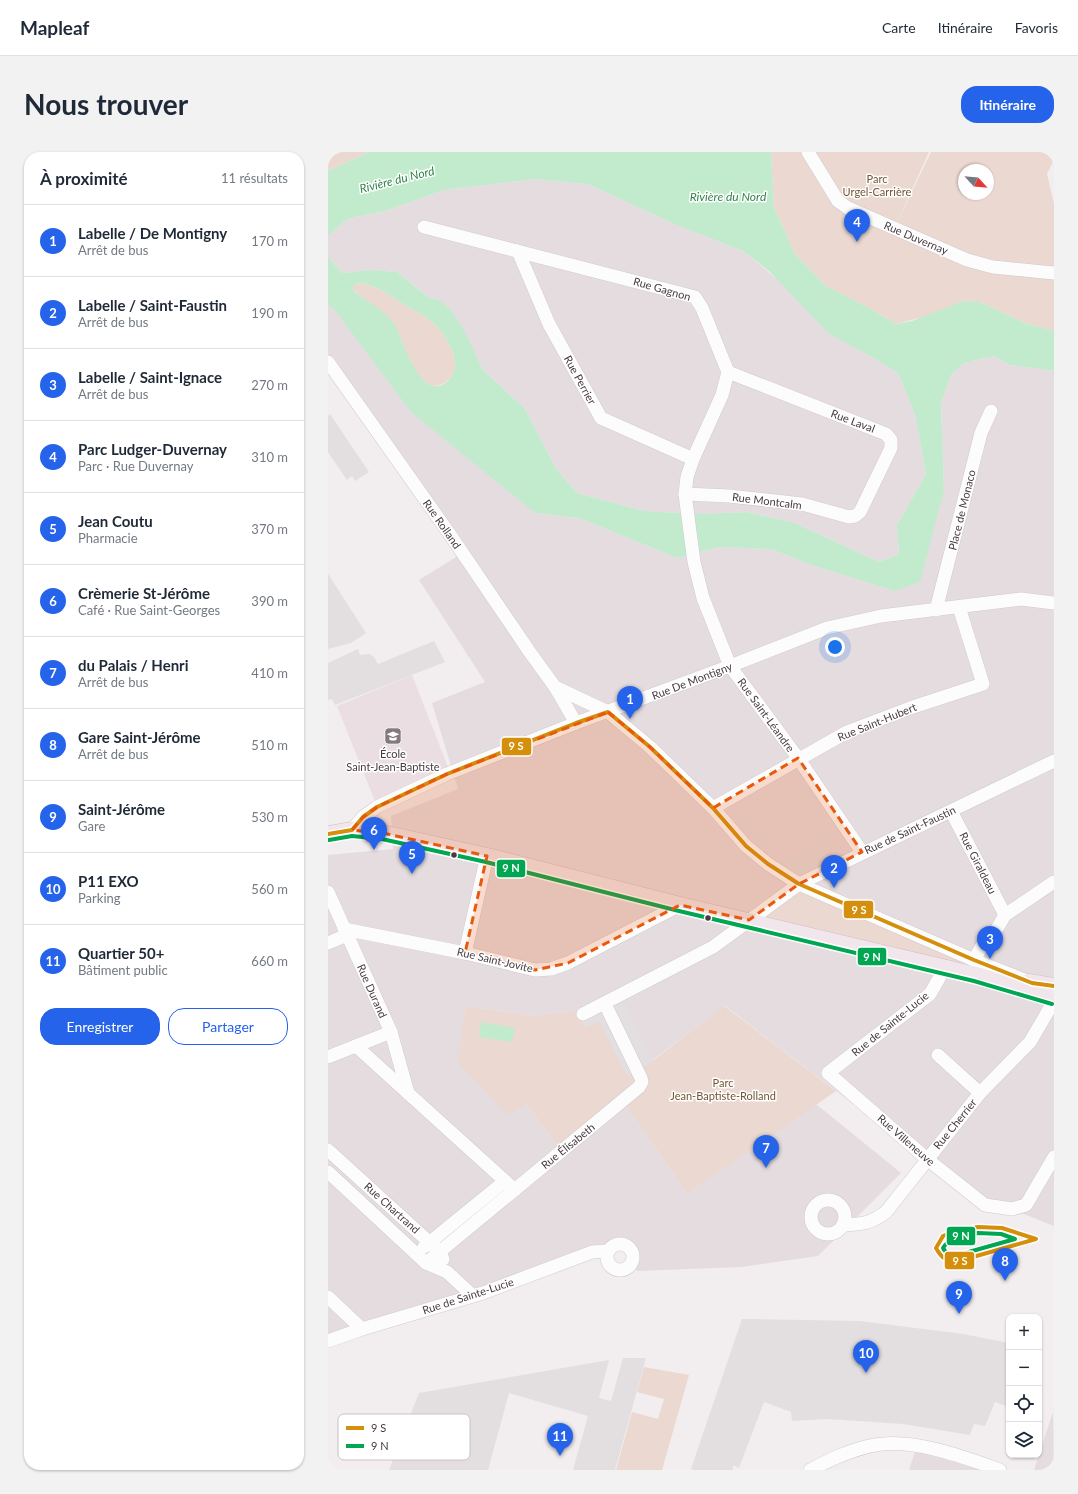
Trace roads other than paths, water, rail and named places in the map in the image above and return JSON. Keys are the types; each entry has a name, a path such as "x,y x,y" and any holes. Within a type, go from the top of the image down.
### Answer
{"main road":[{"path":"328,834 352,830 383,832 945,968 975,968 1032,983 1054,986"},
{"path":"975,968 1054,1000"}],"street":[{"name":"Rue Duvernay","path":"808,152 838,201 848,208 967,260 993,267 1054,273"},
{"name":"Rue Gagnon","path":"424,226 694,296 702,308 728,372"},
{"name":"Rue Perrier","path":"518,251 549,324 601,418 693,459"},
{"name":"Rue Rolland","path":"328,362 555,687 576,723"},
{"path":"685,499 687,477 693,459 722,396 728,372"},
{"name":"Rue Laval","path":"728,372 886,434 891,440 891,448 860,512 855,516 849,517"},
{"name":"Place de Monaco","path":"936,610 981,433 991,411"},
{"name":"Rue Montcalm","path":"685,499 729,496 802,504 849,517"},
{"name":"Rue Saint-Léandre","path":"685,499 694,562 703,598 730,666 798,758 862,852"},
{"name":"Rue De Montigny","path":"352,830 363,817 377,807 447,774 576,723 730,666 827,628 881,616 1021,599 1053,598"},
{"name":"Rue Saint-Hubert","path":"713,808 798,758 847,732 910,708 983,684 959,607"},
{"name":"Rue Rolland","path":"555,687 608,712 650,747 713,808 746,846 768,864 799,884 975,968"},
{"name":"Rue de Saint-Faustin","path":"583,1014 605,1004 712,947 799,884 862,852 951,811 1054,760"},
{"name":"Rue Giraldeau","path":"951,811 1005,916"},
{"path":"464,953 487,856"},
{"path":"975,968 983,944 995,932 1005,916 1054,882"},
{"name":"Rue Durand","path":"328,892 391,1032 408,1093"},
{"name":"Rue Saint-Jovite","path":"346,932 464,953 535,970 551,969 568,963 680,905"},
{"path":"328,943 346,932"},
{"name":"Rue de Sainte-Lucie","path":"828,1073 930,994 945,968"},
{"name":"Rue Cherrier","path":"843,1225 864,1224 876,1220 886,1212 980,1093 1030,1042 1054,1000"},
{"name":"Rue Élisabeth","path":"426,1263 639,1087 642,1082 641,1078 605,1004"},
{"path":"328,1057 391,1032"},
{"path":"356,1046 515,1190"},
{"path":"938,1056 980,1093"},
{"name":"Rue Villeneuve","path":"828,1073 927,1159 984,1206 1012,1210 1026,1205 1054,1158"},
{"name":"Rue Chartrand","path":"328,1150 440,1252 447,1272"},
{"name":"Rue Chartrand","path":"328,1172 426,1263 447,1272 473,1296"},
{"path":"416,1253 505,1181"},
{"name":"Rue de Sainte-Lucie","path":"328,1341 362,1329 473,1296 592,1252 608,1251"},
{"path":"328,1298 362,1329"},
{"path":"810,1470 834,1458 856,1450 876,1445 902,1443 922,1446 983,1467 1000,1470"}],"water":[{"name":"Rivière du Nord","path":"369,152 771,152 774,207 795,254 826,286 871,309 896,324 912,321 963,301 980,302 1025,323 1054,331 1054,371 1010,365 994,356 964,363 951,375 941,403 944,490 920,582 895,591 811,565 771,549 720,547 677,558 579,518 535,513 411,412 334,309 328,305 328,257 342,273 372,270 397,272 430,298 439,300 450,309 464,330 483,370 524,408 557,470 577,493 644,511 698,514 747,512 795,523 879,562 899,554 897,525 926,474 915,415 898,373 828,333 770,272 743,251 676,225 588,184 535,179 444,190 388,210 347,219 328,236 328,171","holes":["362,283 384,292 425,317 438,328 450,346 455,361 454,372 447,382 442,385 433,386 426,382 419,374 412,364 395,325 382,311 355,292 352,287 355,284"]},
{"path":"481,1022 515,1028 512,1042 479,1037"}],"place":[{"name":"Parc Ludger-Duvernay","path":"857,242"},
{"name":"Labelle / De Montigny","path":"630,719"},
{"name":"École Saint-Jean-Baptiste","path":"393,736"},
{"name":"Crèmerie St-Jérôme","path":"374,850"},
{"name":"Jean Coutu","path":"412,874"},
{"name":"Labelle / Saint-Faustin","path":"834,888"},
{"name":"Labelle / Saint-Ignace","path":"990,959"},
{"name":"du Palais / Henri","path":"766,1168"},
{"name":"Gare Saint-Jérôme","path":"1005,1281"},
{"name":"Saint-Jérôme","path":"959,1314"},
{"name":"P11 EXO","path":"866,1373"},
{"name":"Quartier 50+","path":"560,1456"}],"park label":[{"name":"Parc Urgel-Carrière","path":"877,185"},
{"name":"Parc Jean-Baptiste-Rolland","path":"723,1089"}]}
